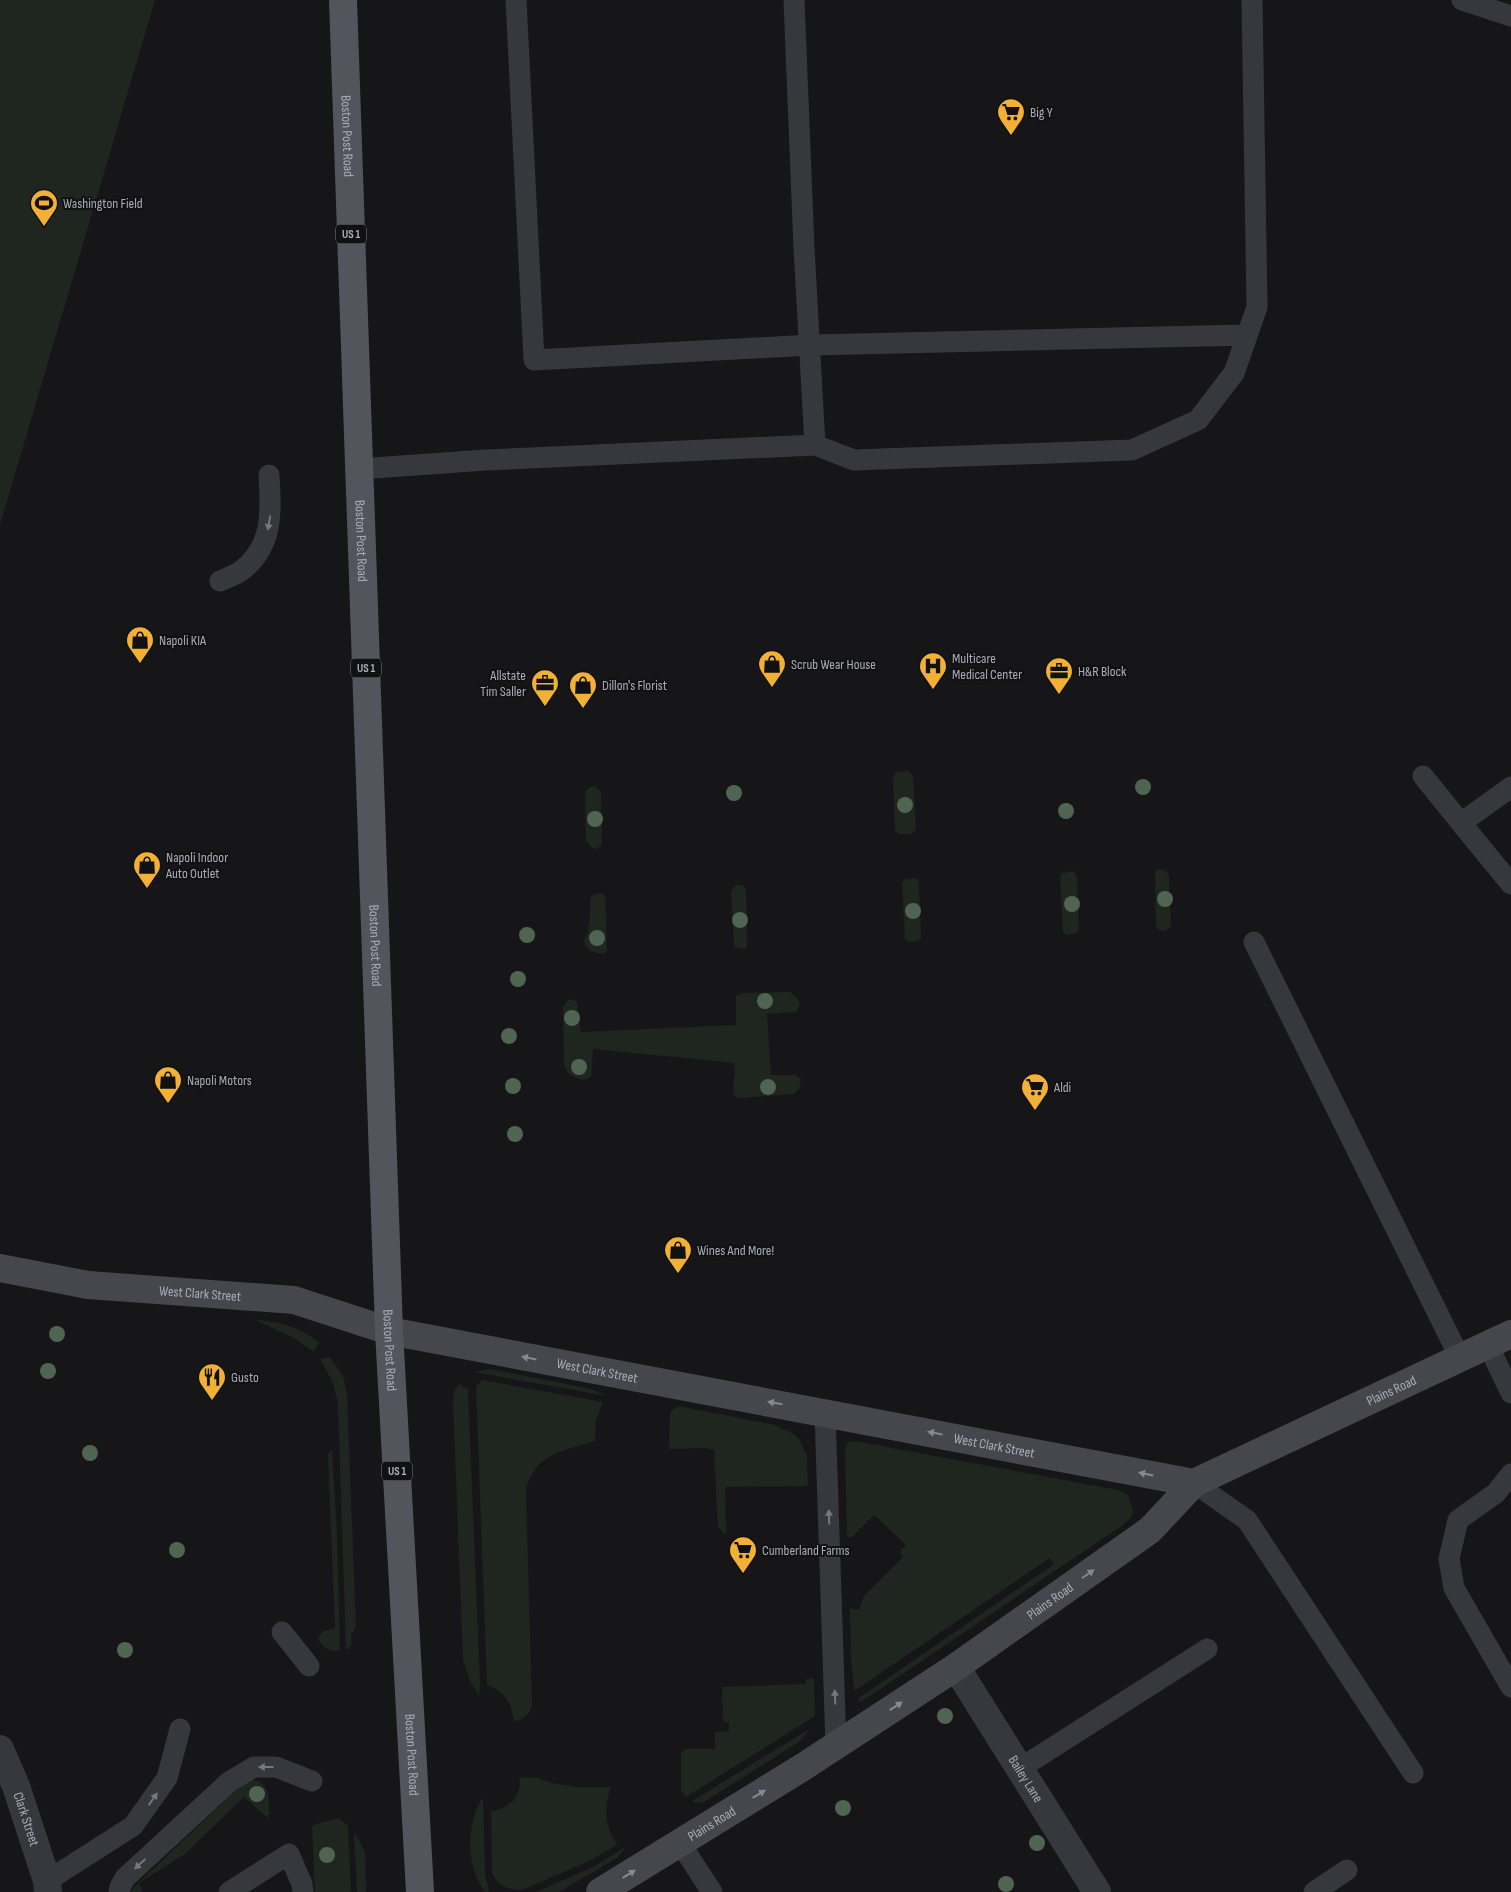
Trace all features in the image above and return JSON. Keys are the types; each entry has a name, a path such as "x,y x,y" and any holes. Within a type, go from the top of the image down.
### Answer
{"main road":[{"name":"Boston Post Road","path":"343,0 389,1331 420,1892"},
{"name":"West Clark Street","path":"0,1268 88,1285 294,1300 389,1331 1194,1483"},
{"name":"Plains Road","path":"600,1892 836,1746 956,1667 1150,1530 1194,1483 1500,1340"}],"street":[{"name":"Bailey Lane","path":"956,1667 1097,1892"},
{"name":"Clark Street","path":"0,1749 16,1786 47,1887"}],"lane":[{"path":"516,0 534,360 811,345 1248,335"},
{"path":"794,0 804,248 811,345 815,445"},
{"path":"359,469 486,460 815,445 854,460 1132,450 1198,420 1234,372 1257,307 1252,0"},
{"path":"1462,0 1511,16"},
{"path":"220,581 241,572 254,558 267,537 271,513 269,475"},
{"path":"1423,776 1511,884"},
{"path":"1461,823 1511,787"},
{"path":"1254,942 1460,1358"},
{"path":"1500,1340 1511,1392"},
{"path":"825,1413 836,1746"},
{"path":"1511,1474 1496,1493 1458,1520 1449,1559 1454,1588 1511,1687"},
{"path":"1194,1483 1247,1520 1413,1773"},
{"path":"282,1632 309,1666"},
{"path":"1019,1769 1207,1649"},
{"path":"47,1887 133,1826 167,1778 180,1729"},
{"path":"119,1892 125,1878 229,1782 254,1767 276,1767 312,1782"},
{"path":"680,1843 712,1892"},
{"path":"229,1892 289,1854 302,1884 303,1892"},
{"path":"1314,1892 1347,1870"}],"shaded area":[{"name":"Washington Field","path":"0,0 155,0 0,525"},
{"path":"909,771 913,776 916,829 912,834 900,834 895,831 893,777 896,772"},
{"path":"590,787 596,787 601,792 602,843 597,849 592,848 586,840 585,792"},
{"path":"1158,869 1165,870 1169,875 1171,926 1165,931 1159,930 1156,926 1155,872"},
{"path":"1073,871 1077,877 1079,931 1075,934 1066,935 1063,932 1060,877 1062,873"},
{"path":"915,878 919,881 921,938 918,941 908,942 905,938 902,883 905,879"},
{"path":"736,885 742,885 746,889 747,945 745,949 736,948 734,945 731,891"},
{"path":"601,893 605,896 607,952 604,954 591,951 587,948 584,941 589,926 590,898 595,894"},
{"path":"790,992 797,998 800,1005 796,1012 767,1014 771,1075 796,1075 801,1079 799,1089 794,1094 738,1098 733,1094 735,1063 593,1049 591,1077 584,1080 574,1077 567,1072 564,1065 563,1007 568,1000 573,999 577,1003 581,1032 736,1025 736,996 741,993"},
{"path":"253,1319 280,1323 295,1328 319,1342 314,1352 292,1337"},
{"path":"330,1357 343,1376 347,1394 356,1627 351,1636 352,1644 346,1651 338,1402 332,1381 320,1359"},
{"path":"490,1369 591,1389 607,1396 474,1372"},
{"path":"482,1380 603,1402 596,1420 595,1441 564,1450 549,1457 535,1469 526,1488 532,1706 526,1716 518,1721 514,1721 506,1699 498,1691 487,1685 476,1387"},
{"path":"459,1384 468,1389 479,1695 470,1681 463,1660 453,1401 454,1391"},
{"path":"678,1406 775,1425 792,1433 799,1439 807,1456 808,1486 725,1487 726,1535 718,1527 714,1450 704,1448 669,1449 670,1412"},
{"path":"855,1441 1118,1490 1128,1495 1133,1511 1132,1516 1123,1525 861,1702 858,1700 860,1697 1054,1564 1050,1558 854,1691 850,1608 859,1610 864,1596 903,1557 899,1552 906,1545 874,1515 852,1537 847,1538 845,1449 848,1442"},
{"path":"332,1449 337,1536 340,1651 329,1650 324,1647 318,1638 323,1631 335,1628 328,1455"},
{"path":"814,1678 815,1716 686,1797 681,1791 681,1753 685,1749 715,1749 715,1732 729,1731 729,1722 723,1722 722,1687 806,1684 806,1679"},
{"path":"811,1728 799,1742 704,1802 696,1803 692,1801"},
{"path":"519,1777 538,1778 551,1783 578,1787 611,1787 606,1816 617,1844 592,1860 526,1888 515,1890 503,1886 492,1873 491,1811 503,1808 513,1800 519,1789"},
{"path":"251,1780 258,1781 268,1792 268,1818 244,1797 185,1854 139,1883 143,1892 129,1892 239,1787"},
{"path":"483,1797 485,1872 489,1892 486,1892 479,1883 474,1871 470,1845 473,1819"},
{"path":"339,1818 348,1826 351,1892 315,1892 312,1827 316,1824"},
{"path":"354,1832 365,1851 366,1892 357,1892"},
{"path":"627,1846 617,1858 559,1892 536,1892 593,1867"}],"place":[{"name":"Big Y","path":"1011,136"},
{"name":"Washington Field","path":"44,227"},
{"name":"Napoli KIA","path":"140,664"},
{"name":"Scrub Wear House","path":"772,688"},
{"name":"Multicare Medical Center","path":"933,690"},
{"name":"H&R Block","path":"1059,695"},
{"name":"Allstate Tim Saller","path":"545,707"},
{"name":"Dillon's Florist","path":"583,709"},
{"name":"Napoli Indoor Auto Outlet","path":"147,889"},
{"name":"Napoli Motors","path":"168,1104"},
{"name":"Aldi","path":"1035,1111"},
{"name":"Wines And More!","path":"678,1274"},
{"name":"Gusto","path":"212,1401"},
{"name":"Cumberland Farms","path":"743,1574"}]}
